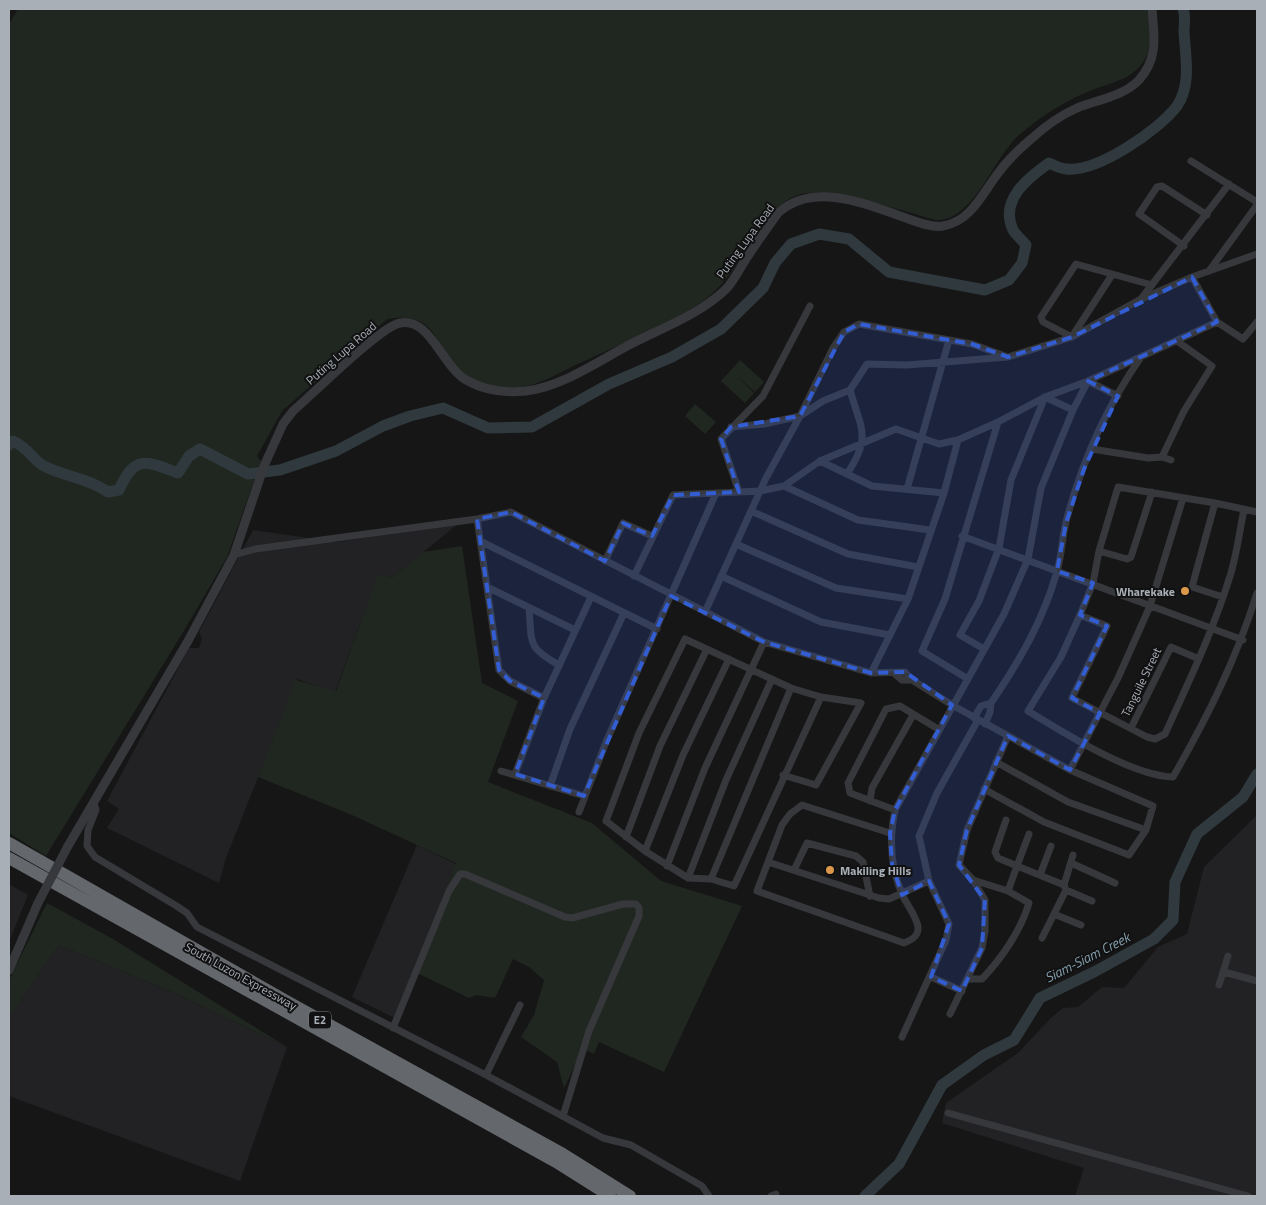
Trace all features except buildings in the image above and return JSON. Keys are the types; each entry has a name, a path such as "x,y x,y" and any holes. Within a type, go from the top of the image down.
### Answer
{"highway":[{"name":"South Luzon Expressway","path":"9,843 280,998 539,1141 630,1196"},
{"name":"South Luzon Expressway","path":"9,858 556,1162 610,1196"}],"street":[{"name":"Puting Lupa Road","path":"234,555 258,482 283,424 293,411 390,326 409,322 417,325 428,333 451,368 468,382 503,392 527,391 554,384 714,299 728,286 778,213 788,204 800,198 817,196 840,199 870,205 926,224 943,226 961,218 980,202 998,174 1031,138 1074,109 1122,92 1137,81 1152,60 1155,47 1152,9"},
{"path":"1191,161 1257,204 1209,272"},
{"path":"1141,299 1184,246 1229,184"},
{"path":"1184,246 1139,214 1157,187 1162,186 1207,215"},
{"path":"730,427 764,424 800,416 823,401 850,390 867,364 907,365 1008,357 1072,337 1141,299 1192,277 1257,254"},
{"path":"1072,337 1043,322 1041,318 1072,269 1079,264 1152,285"},
{"path":"1072,337 1112,275"},
{"path":"1192,277 1216,322 1243,339 1257,322"},
{"path":"739,492 721,438 762,396 810,306"},
{"path":"634,576 673,495 760,491 784,486 820,461 896,429 921,436 939,444 958,440 998,422 1045,397 1088,381 1216,322"},
{"path":"705,612 750,511 833,348 844,332 859,324 972,344 1008,357"},
{"path":"907,488 948,340"},
{"path":"1162,457 1184,410 1212,366 1177,341"},
{"path":"979,720 990,712 991,703 1028,643 1057,571 1066,523 1092,449 1106,414 1142,357"},
{"path":"1088,381 1118,396"},
{"path":"890,833 802,806 790,814 782,824 757,891 904,943 913,940 918,934 918,926 902,895 892,864 890,833 895,810 1004,614 1028,560 1041,488 1073,410 1088,381"},
{"path":"847,474 858,458 864,442 863,428 850,390"},
{"path":"1045,397 1073,410"},
{"path":"984,649 960,635 979,601 999,548 1012,480 1045,397"},
{"path":"968,679 922,651 945,599 962,536 998,422"},
{"path":"871,673 908,599 944,493 958,440"},
{"path":"1092,449 1148,458 1162,457 1171,460"},
{"path":"820,461 872,486 944,493"},
{"path":"784,486 858,520 930,530"},
{"path":"1257,512 1215,502 1118,486 1099,551 1093,583 1061,657 1028,711 1084,744 1157,777 1174,777 1210,712 1243,640 1257,593"},
{"path":"1099,551 1127,559 1132,557 1152,492"},
{"path":"579,812 606,742 716,493"},
{"path":"1070,770 1100,713 1150,606 1183,498"},
{"path":"1215,502 1192,587 1223,597"},
{"path":"1080,615 1106,626 1072,698 1155,739 1165,734 1199,660 1223,597 1232,571 1244,509"},
{"path":"750,511 848,554 918,567"},
{"path":"9,970 38,903 68,846 188,642 234,555 255,549 477,520 511,512 671,596 764,642 871,673 896,674 905,672 912,680 952,705 1070,770 1153,806 1146,830 1129,855 1118,853 1044,822 984,789"},
{"path":"477,520 499,670 510,681 544,698"},
{"path":"604,561 623,523 652,536"},
{"path":"962,536 999,548 1243,640"},
{"path":"480,541 657,629"},
{"path":"736,544 836,588 908,599"},
{"path":"721,576 821,622 890,635"},
{"path":"487,587 575,630"},
{"path":"515,774 544,698 591,597"},
{"path":"529,608 532,644 538,653 559,665"},
{"path":"550,786 570,729 624,613"},
{"path":"783,775 816,785 861,703 821,697 791,688 685,638 639,733 606,821 645,851 688,878 711,879 734,886 783,775 821,697"},
{"path":"667,866 705,768 764,642"},
{"name":"Tanguile Street","path":"1131,728 1171,647 1199,660"},
{"path":"626,837 660,746 707,649"},
{"path":"645,851 684,756 729,659"},
{"path":"688,878 726,780 772,678"},
{"path":"711,879 791,688"},
{"path":"902,1037 946,940 949,924 929,881 919,836 936,794 979,720 981,706 991,703"},
{"path":"895,810 850,793 848,783 886,709 900,706 938,730"},
{"path":"870,800 872,788 913,715"},
{"path":"950,1014 982,948 985,931 985,900 973,880 959,865 967,830 1008,736"},
{"path":"996,762 1068,802 1146,830"},
{"path":"501,770 584,796"},
{"path":"94,803 96,810 88,830 87,846 95,857 176,905 187,913 197,926 486,1075 603,1138 631,1145 702,1186 708,1196"},
{"path":"1006,820 996,856 1092,901"},
{"path":"1008,891 1029,834"},
{"path":"794,870 807,842 856,856 863,862 870,896"},
{"path":"1040,875 1051,846"},
{"path":"1042,938 1065,887 1073,855"},
{"path":"768,862 870,896 888,899 902,895 929,881"},
{"path":"1071,863 1115,883"},
{"path":"393,1028 449,891 460,874 465,874 566,917 572,918 623,904 636,904 639,908 638,916 589,1031 563,1116"},
{"path":"968,979 982,979 997,964 1025,915 1029,903 1008,891 973,880"},
{"path":"1054,914 1081,925"},
{"path":"1219,985 1228,956"},
{"path":"1224,972 1257,981"},
{"path":"931,976 962,991"},
{"path":"486,1075 520,1005"},
{"path":"948,1113 1248,1196"}],"highlighted area":[{"path":"1192,277 1217,322 1088,381 1118,396 1084,469 1066,523 1057,571 1093,583 1080,615 1107,626 1072,698 1100,713 1070,770 1008,736 967,830 959,865 985,900 982,948 962,991 931,977 949,924 929,881 902,895 892,864 890,833 895,810 952,705 905,672 871,673 764,642 671,596 584,796 515,774 544,698 510,681 499,670 477,519 511,512 605,561 623,523 652,536 673,495 739,492 721,439 731,427 800,416 844,332 859,324 972,344 1008,357 1072,337"}],"shaded area":[{"path":"18,9 1147,9 1150,38 1145,59 1135,71 1122,79 1092,90 1059,106 1019,135 1001,157 974,197 953,216 934,220 869,201 835,194 805,193 793,197 782,204 763,223 733,270 703,301 686,312 627,342 543,381 526,386 512,387 495,386 469,378 458,371 432,331 425,324 403,318 387,319 282,411 257,456 261,461 227,557 46,856 9,833 9,24"},
{"path":"740,360 764,382 755,392 737,376 754,393 745,403 721,381"},
{"path":"695,404 716,422 705,434 685,416"},
{"path":"459,523 392,578 378,575 335,692 297,679 226,858 219,883 107,828 119,809 107,801 189,648 199,648 202,639 199,632 253,530 338,542"},
{"path":"462,546 482,683 518,701 488,782 592,823 661,881 742,906 664,1072 599,1042 594,1054 583,1049 564,1088 557,1062 521,1037 534,1015 544,980 529,967 513,959 495,998 476,995 469,998 413,971 456,863 352,815 258,777 296,680 336,691 378,574 392,578 423,552"},
{"path":"1257,815 1257,1196 1075,1196 1084,1168 942,1123 946,1103 1019,1052 1063,1008 1078,1007 1102,987 1124,988 1158,947 1187,934 1204,867"},
{"path":"417,845 456,864 395,1018 352,997"},
{"path":"9,884 28,895 9,942"},
{"path":"47,903 113,939 287,1047 177,994 59,945 9,1016 9,980"},
{"path":"59,945 177,994 287,1047 240,1181 9,1096 9,1015"}],"waterway":[{"path":"9,445 13,441 23,447 42,465 94,484 108,492 119,490 130,470 142,464 158,466 178,473 189,456 200,449 248,474 280,470 336,451 383,426 410,416 443,408 488,428 532,427 609,384 672,357 721,329 763,288 775,263 791,244 819,234 849,239 889,272 985,290 1009,280 1022,263 1026,245 1013,230 1010,209 1018,191 1025,183 1049,163 1065,169 1080,168 1111,157 1157,126 1177,106 1182,97 1186,79 1185,17 1183,9"},
{"name":"Siam-Siam Creek","path":"865,1196 899,1164 942,1085 984,1055 1014,1040 1040,998 1094,972 1154,939 1173,920 1175,882 1197,834 1243,797 1257,774"}],"place":[{"name":"Wharekake","path":"1185,591"},
{"name":"Makiling Hills","path":"830,870"}]}
